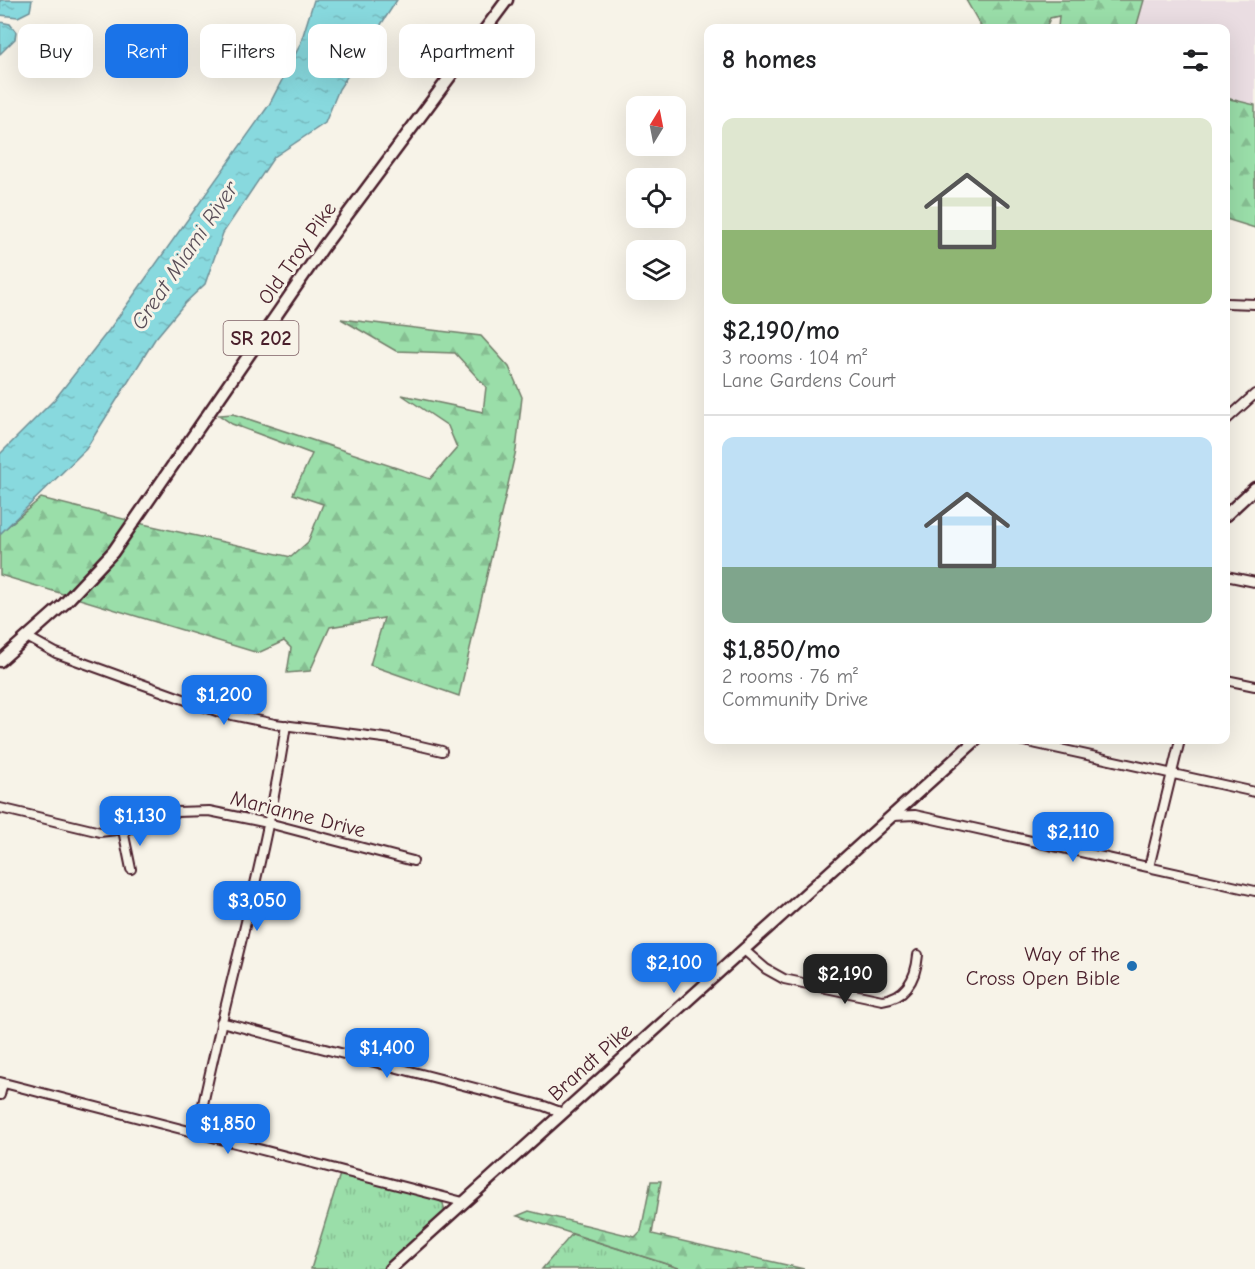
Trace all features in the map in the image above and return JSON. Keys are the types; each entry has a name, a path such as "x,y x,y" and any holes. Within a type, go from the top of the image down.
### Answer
{"main road":[{"name":"Old Troy Pike","path":"0,661 84,584 113,552 337,229 507,0"},
{"path":"1230,511 1255,488"},
{"name":"Brandt Pike","path":"390,1269 972,744"}],"street":[{"path":"1230,303 1255,304"},
{"path":"1230,416 1255,394"},
{"path":"1230,577 1255,582"},
{"path":"27,637 56,653 193,704 247,719 372,736 442,751"},
{"path":"1230,681 1255,686"},
{"path":"197,1133 268,823 286,725"},
{"path":"1037,744 1255,792"},
{"path":"1149,867 1179,744"},
{"name":"Marianne Drive","path":"0,808 85,830 123,830 187,810 209,811 268,823 413,861"},
{"path":"892,816 915,815 1255,891"},
{"path":"123,830 131,869"},
{"path":"744,950 766,969 784,979 882,1000 898,996 907,988 915,972 918,955"},
{"path":"221,1022 544,1106 563,1113"},
{"path":"0,1095 2,1083 463,1202"}],"shaded area":[{"path":"1113,0 1255,0 1255,107 1230,101 1230,24 1107,24"}],"green space":[{"path":"966,0 1144,0 1137,24 1058,24 1059,16 1050,18 1048,24 980,24"},
{"path":"1230,99 1255,105 1255,228 1230,220"},
{"path":"341,319 481,336 509,367 522,397 516,450 459,696 370,665 384,618 330,627 310,671 287,673 291,648 284,641 258,653 0,575 0,533 41,498 143,524 291,557 308,542 323,504 293,494 312,454 232,424 219,415 233,414 430,479 457,448 448,426 402,395 483,412 486,387 455,353 396,351"},
{"path":"340,1174 431,1197 443,1203 445,1214 384,1269 311,1269"},
{"path":"651,1181 661,1181 652,1234 804,1269 682,1269 517,1216 529,1211 635,1237 641,1231"},
{"path":"572,1234 682,1269 542,1269"}],"water":[{"path":"0,0 32,0 30,11 18,17 0,15"},
{"name":"Great Miami River","path":"314,0 397,0 381,24 308,24 308,78 346,78 339,89 325,123 274,157 223,233 205,284 185,303 155,339 86,449 0,534 0,454 55,399 109,330 269,105 283,78 296,78 296,53"},
{"path":"0,22 10,24 16,32 15,39 0,54"}],"place":[{"name":"Way of the Cross Open Bible","path":"1132,966"}]}
